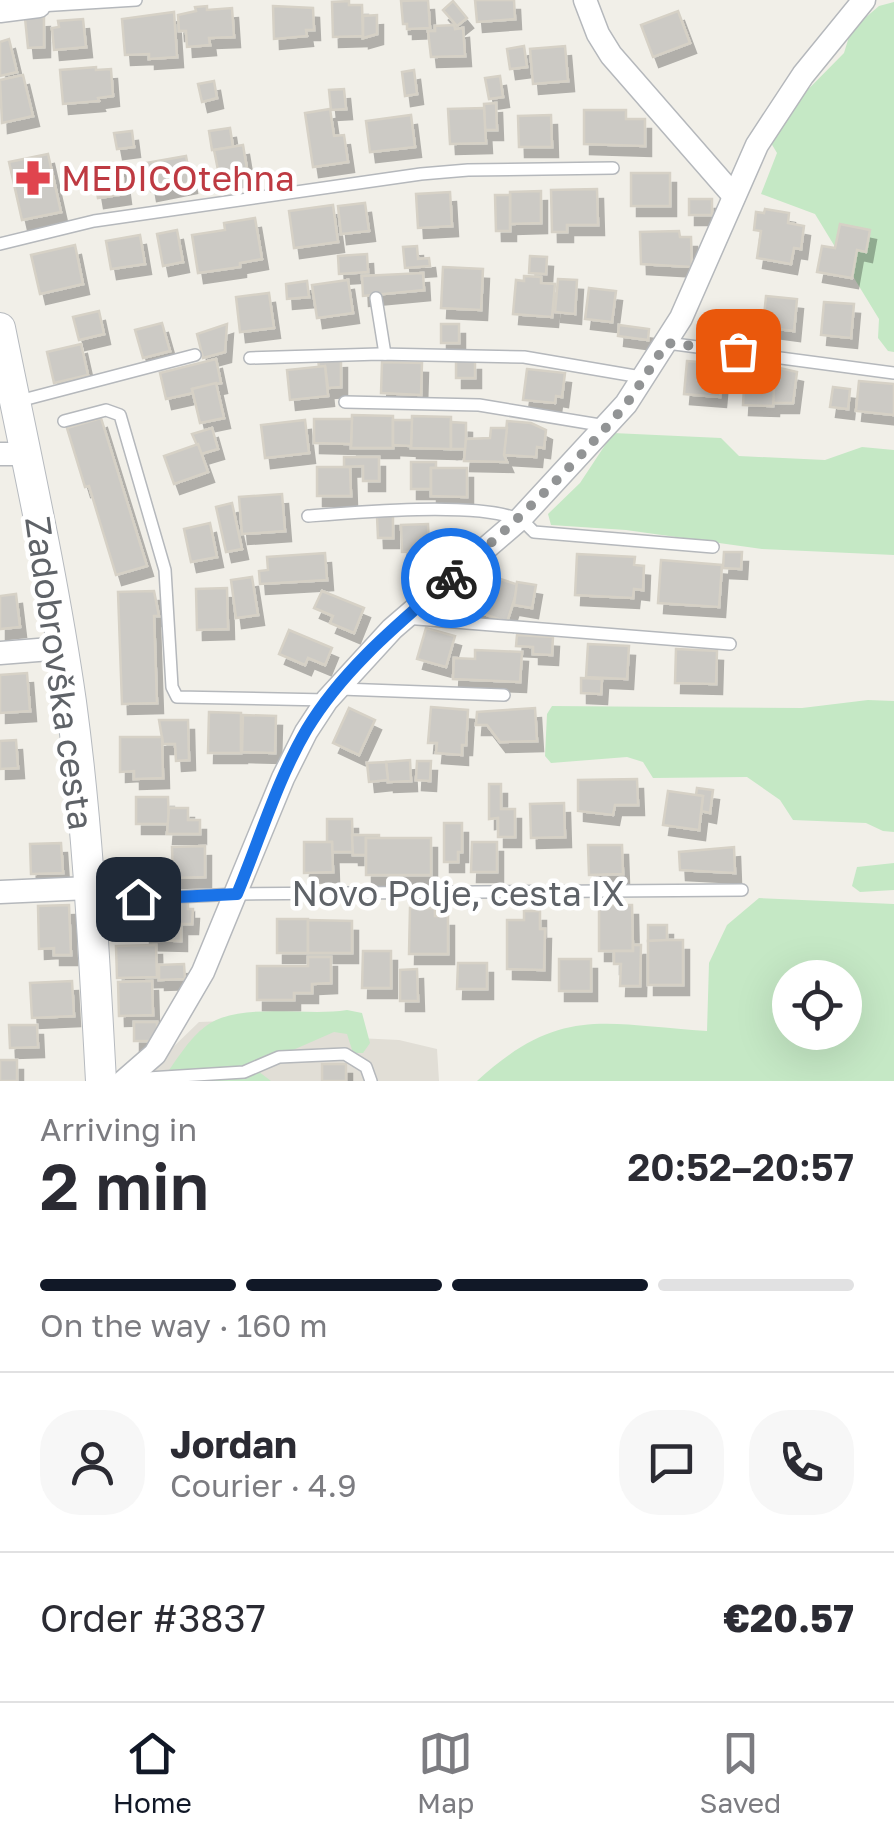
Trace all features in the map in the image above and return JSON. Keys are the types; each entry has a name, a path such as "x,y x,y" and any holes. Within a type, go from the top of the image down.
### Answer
{"main road":[{"name":"Zadobrovška cesta","path":"0,328 15,402 13,454 63,648 89,895 117,1080"}],"street":[{"path":"584,0 612,55 734,196"},
{"path":"117,1080 155,1054 203,972 283,778 306,732 332,694 405,618 520,519 626,404 690,300 757,145 803,75 864,0"},
{"path":"0,12 39,3"},
{"path":"0,654 63,648"},
{"path":"0,892 89,895"}],"lane":[{"path":"39,3 136,0"},
{"path":"0,244 94,221 410,176 468,170 612,168"},
{"path":"376,298 385,354"},
{"path":"667,343 894,373"},
{"path":"250,358 385,354 524,356 642,378"},
{"path":"15,402 195,355"},
{"path":"345,402 479,405 606,426"},
{"path":"64,421 106,410 120,414 165,570 172,687 177,696 188,699 504,694"},
{"path":"308,516 494,512 520,519 534,532 713,547"},
{"path":"405,618 730,644"},
{"name":"Novo Polje, cesta IX","path":"89,895 742,890"},
{"path":"117,1080 244,1072 280,1057 346,1054 366,1067 371,1081"}],"shaded area":[{"path":"350,1017 357,1038 399,1040 437,1049 439,1081 138,1081 199,1022"}],"green space":[{"path":"894,2 894,352 888,351 878,338 879,319 815,214 761,194 777,153 765,133 844,53 851,30 879,6"},
{"path":"613,433 721,438 739,456 825,460 862,447 894,450 894,555 762,549 626,530 551,525 548,514 580,483"},
{"path":"894,701 894,832 866,823 793,820 780,800 747,777 653,778 643,762 627,757 551,763 545,756 547,714 552,706 802,708"},
{"path":"894,863 894,890 860,892 852,886 857,867"},
{"path":"759,898 894,904 894,1081 477,1081 507,1056 560,1030 612,1024 707,1031 709,963 727,925"},
{"path":"255,1012 362,1013 370,1043 363,1053 353,1053 347,1034 334,1032 293,1050 263,1056 254,1068 271,1081 161,1081 193,1038 220,1018"}],"building":[{"path":"428,0 430,28 407,29 401,1"},
{"path":"475,0 514,0 515,19 477,22"},
{"path":"349,1 349,5 362,5 363,36 333,37 332,2"},
{"path":"453,1 467,18 457,26 443,10"},
{"path":"207,6 207,10 232,8 234,37 209,38 210,45 187,47 186,31 179,31 178,15"},
{"path":"273,6 313,8 314,30 306,30 307,36 274,39"},
{"path":"678,11 690,43 653,57 641,25"},
{"path":"174,12 177,57 149,59 149,54 125,55 122,19"},
{"path":"377,15 377,34 363,38 363,16"},
{"path":"44,17 44,47 28,48 25,18"},
{"path":"83,19 86,47 54,50 52,28 59,27 58,21"},
{"path":"454,25 455,29 463,28 465,56 431,57 428,31 435,31 435,26"},
{"path":"9,39 17,72 0,76 0,42"},
{"path":"524,46 527,67 510,69 507,49"},
{"path":"565,46 568,81 533,84 530,49"},
{"path":"111,69 113,96 63,104 60,70"},
{"path":"414,70 417,94 405,96 402,72"},
{"path":"23,75 33,116 2,123 0,80"},
{"path":"500,76 503,97 489,99 485,78"},
{"path":"214,81 217,98 202,102 198,84"},
{"path":"344,89 346,109 331,110 329,90"},
{"path":"496,103 497,130 485,130 484,104"},
{"path":"484,108 486,143 450,144 448,109"},
{"path":"330,109 334,136 344,135 348,162 313,167 305,113"},
{"path":"584,110 626,110 626,119 645,119 645,146 584,144"},
{"path":"411,115 415,147 370,152 366,121"},
{"path":"551,115 552,147 519,147 518,116"},
{"path":"230,128 233,147 212,150 209,131"},
{"path":"132,131 134,147 117,149 114,133"},
{"path":"243,145 248,175 220,180 214,150"},
{"name":"MEDICOtehna","path":"48,154 61,212 22,220 9,162"},
{"path":"186,156 191,183 151,191 146,163"},
{"path":"121,164 125,194 98,198 93,169"},
{"path":"631,173 670,173 670,206 631,206"},
{"path":"597,189 598,225 567,225 567,232 552,232 551,190"},
{"path":"541,191 541,223 510,224 510,192"},
{"path":"450,192 452,226 418,228 416,194"},
{"path":"495,195 510,195 510,231 496,231"},
{"path":"689,199 712,199 712,215 689,215"},
{"path":"365,203 369,231 341,234 338,206"},
{"path":"333,205 338,242 294,248 289,211"},
{"path":"765,209 789,213 788,223 804,226 801,249 794,248 791,264 757,258 761,231 754,230 756,212 764,213"},
{"path":"255,218 262,259 240,263 240,267 198,273 192,235 225,230 224,223"},
{"path":"840,224 870,230 866,252 857,250 852,278 817,272 822,246 835,248"},
{"path":"177,230 183,262 163,266 157,234"},
{"path":"679,231 680,237 691,237 692,267 641,264 640,232"},
{"path":"140,235 145,264 111,269 106,241"},
{"path":"75,245 83,284 40,294 31,255"},
{"path":"417,246 418,259 429,258 430,266 405,268 403,247"},
{"path":"367,254 368,272 339,274 338,256"},
{"path":"530,256 547,257 546,274 529,273"},
{"path":"443,267 483,269 481,310 441,308"},
{"path":"423,273 424,290 363,296 362,276"},
{"path":"524,276 541,277 541,283 555,284 552,317 513,314 516,280 524,281"},
{"path":"558,279 577,280 575,314 555,312"},
{"path":"348,280 353,313 317,318 312,285"},
{"path":"307,281 309,297 287,299 286,284"},
{"path":"589,288 616,291 612,322 585,319"},
{"path":"269,293 274,328 240,332 236,297"},
{"path":"766,296 797,299 794,331 763,327"},
{"path":"824,302 854,304 851,338 821,335"},
{"path":"99,311 104,334 79,340 73,317"},
{"path":"162,323 170,351 143,358 135,330"},
{"path":"227,324 225,352 203,358 197,334"},
{"path":"441,324 459,324 459,343 441,343"},
{"path":"619,325 649,329 648,340 618,336"},
{"path":"81,344 88,375 54,383 47,352"},
{"path":"341,358 341,387 328,388 325,366 319,367 318,359"},
{"path":"216,359 221,383 166,399 160,373"},
{"path":"456,360 475,360 475,378 456,378"},
{"path":"687,361 723,364 720,397 684,394"},
{"path":"382,362 422,363 421,395 381,393"},
{"path":"325,366 328,396 290,400 287,370"},
{"path":"775,367 797,372 793,403 773,403"},
{"path":"527,369 565,373 562,397 556,396 555,403 523,400"},
{"path":"745,370 775,371 773,406 743,405"},
{"path":"859,381 894,384 894,415 856,411"},
{"path":"216,383 224,418 200,423 192,389"},
{"path":"833,387 850,389 848,409 830,407"},
{"path":"352,415 393,416 393,448 351,448"},
{"path":"412,416 451,417 451,449 411,448"},
{"path":"101,418 147,566 116,575 67,428"},
{"path":"314,419 352,419 351,444 314,443"},
{"path":"305,420 309,453 265,458 261,425"},
{"path":"393,420 412,420 411,446 393,445"},
{"path":"507,421 531,423 546,430 544,448 537,447 536,457 504,455"},
{"path":"451,422 466,423 466,449 451,449"},
{"path":"212,428 218,449 201,454 192,434"},
{"path":"491,428 507,428 507,462 464,461 466,439 490,438"},
{"path":"198,444 208,472 174,484 164,456"},
{"path":"344,457 379,457 379,481 363,481 363,466 344,467"},
{"path":"411,462 436,462 436,468 431,468 431,489 411,489"},
{"path":"317,467 350,467 351,496 317,496"},
{"path":"431,468 467,468 467,497 431,496"},
{"path":"282,494 285,531 242,534 239,497"},
{"path":"232,503 242,549 226,552 216,507"},
{"path":"377,516 393,516 393,538 378,538"},
{"path":"210,523 217,557 191,562 184,529"},
{"path":"428,524 429,551 402,552 401,525"},
{"path":"724,552 742,552 741,569 723,568"},
{"path":"325,553 327,580 260,584 259,571 268,570 267,557"},
{"path":"577,554 635,557 634,565 644,566 643,590 634,589 633,598 575,595"},
{"path":"661,560 722,565 719,607 658,603"},
{"path":"478,572 519,585 507,622 466,608"},
{"path":"252,577 258,615 236,618 231,580"},
{"path":"517,582 536,585 532,608 514,605"},
{"path":"227,588 228,629 197,630 196,589"},
{"path":"154,591 159,616 154,616 157,703 122,704 118,592"},
{"path":"322,591 364,608 354,633 330,623 333,616 314,608"},
{"path":"16,594 20,627 0,629 0,596"},
{"path":"426,628 455,636 446,667 417,659"},
{"path":"289,630 332,648 325,665 308,658 305,665 279,654"},
{"path":"517,635 553,637 552,655 533,654 533,647 516,646"},
{"path":"588,644 629,646 627,679 586,677"},
{"path":"676,649 717,651 716,684 675,683"},
{"path":"475,650 522,652 520,682 453,679 454,658 475,659"},
{"path":"27,673 30,711 0,713 0,675"},
{"path":"581,678 602,679 601,694 581,693"},
{"path":"431,707 468,710 462,755 436,753 437,743 428,743"},
{"path":"349,708 375,720 359,755 333,743"},
{"path":"535,708 537,741 500,742 487,725 476,725 477,712"},
{"path":"209,712 241,713 241,753 208,753"},
{"path":"243,715 276,716 275,753 242,752"},
{"path":"159,720 188,720 189,760 176,761 175,744 163,744"},
{"path":"120,737 162,737 163,778 134,779 134,771 120,772"},
{"path":"16,740 18,768 0,769 0,741"},
{"path":"410,760 411,781 388,782 386,762"},
{"path":"417,761 431,761 430,781 416,780"},
{"path":"386,762 388,780 369,782 367,763"},
{"path":"637,779 638,805 615,805 613,815 578,811 578,780"},
{"path":"489,784 501,784 501,809 515,809 515,837 498,837 498,818 489,819"},
{"path":"697,788 713,790 710,813 701,811 703,796 696,795"},
{"path":"668,791 703,796 699,830 663,825"},
{"path":"136,797 168,797 169,824 136,824"},
{"path":"564,803 565,837 531,838 530,804"},
{"path":"169,808 188,808 188,820 200,820 200,834 167,834"},
{"path":"327,819 352,819 353,852 332,852 332,842 327,842"},
{"path":"444,823 462,823 458,862 444,862"},
{"path":"352,835 379,838 366,838 366,855 353,855"},
{"path":"366,838 431,838 431,875 366,875"},
{"path":"304,842 332,842 333,872 304,873"},
{"path":"472,842 497,842 497,872 471,872"},
{"path":"61,843 63,873 31,874 30,844"},
{"path":"588,845 622,845 623,874 589,875"},
{"path":"205,846 205,877 173,878 172,847"},
{"path":"734,847 735,873 680,870 679,852"},
{"path":"151,901 188,902 188,909 193,909 192,924 181,924 181,941 144,940 144,929 138,929 138,906 151,906"},
{"path":"69,905 71,955 54,955 54,948 39,949 38,906"},
{"path":"599,905 632,905 633,951 599,951"},
{"path":"410,908 435,908 435,916 448,916 448,954 409,954"},
{"path":"524,911 540,911 540,929 545,929 544,970 507,969 507,920 524,920"},
{"path":"277,919 308,919 308,953 277,953"},
{"path":"308,920 352,921 352,953 308,953"},
{"path":"648,925 667,925 667,940 648,941"},
{"path":"683,940 683,985 648,985 648,941"},
{"path":"156,945 157,977 117,978 116,946"},
{"path":"633,945 641,945 640,986 620,986 621,964 614,964 614,951 633,951"},
{"path":"363,951 391,951 391,988 362,988"},
{"path":"308,957 331,957 331,983 312,984 312,993 294,993 294,1000 257,1000 257,966 308,966"},
{"path":"559,959 591,959 591,991 559,991"},
{"path":"458,963 487,963 487,989 457,989"},
{"path":"184,964 185,979 159,980 159,965"},
{"path":"417,969 418,1001 400,1001 400,970"},
{"path":"72,981 74,1016 32,1018 30,983"},
{"path":"152,981 153,1015 119,1016 118,982"},
{"path":"134,1022 157,1022 157,1041 134,1041"},
{"path":"9,1025 37,1025 38,1047 10,1048"},
{"path":"0,1060 17,1060 17,1081 0,1081"},
{"path":"322,1064 346,1064 346,1081 322,1081"}],"way so far":[{"path":"451,578 520,519 568,470 626,404 667,343 738,351"}],"place":[{"name":"MEDICOtehna","path":"33,178"}],"route":[{"path":"138,899 237,894 283,778 327,700 392,629 451,578"}]}
